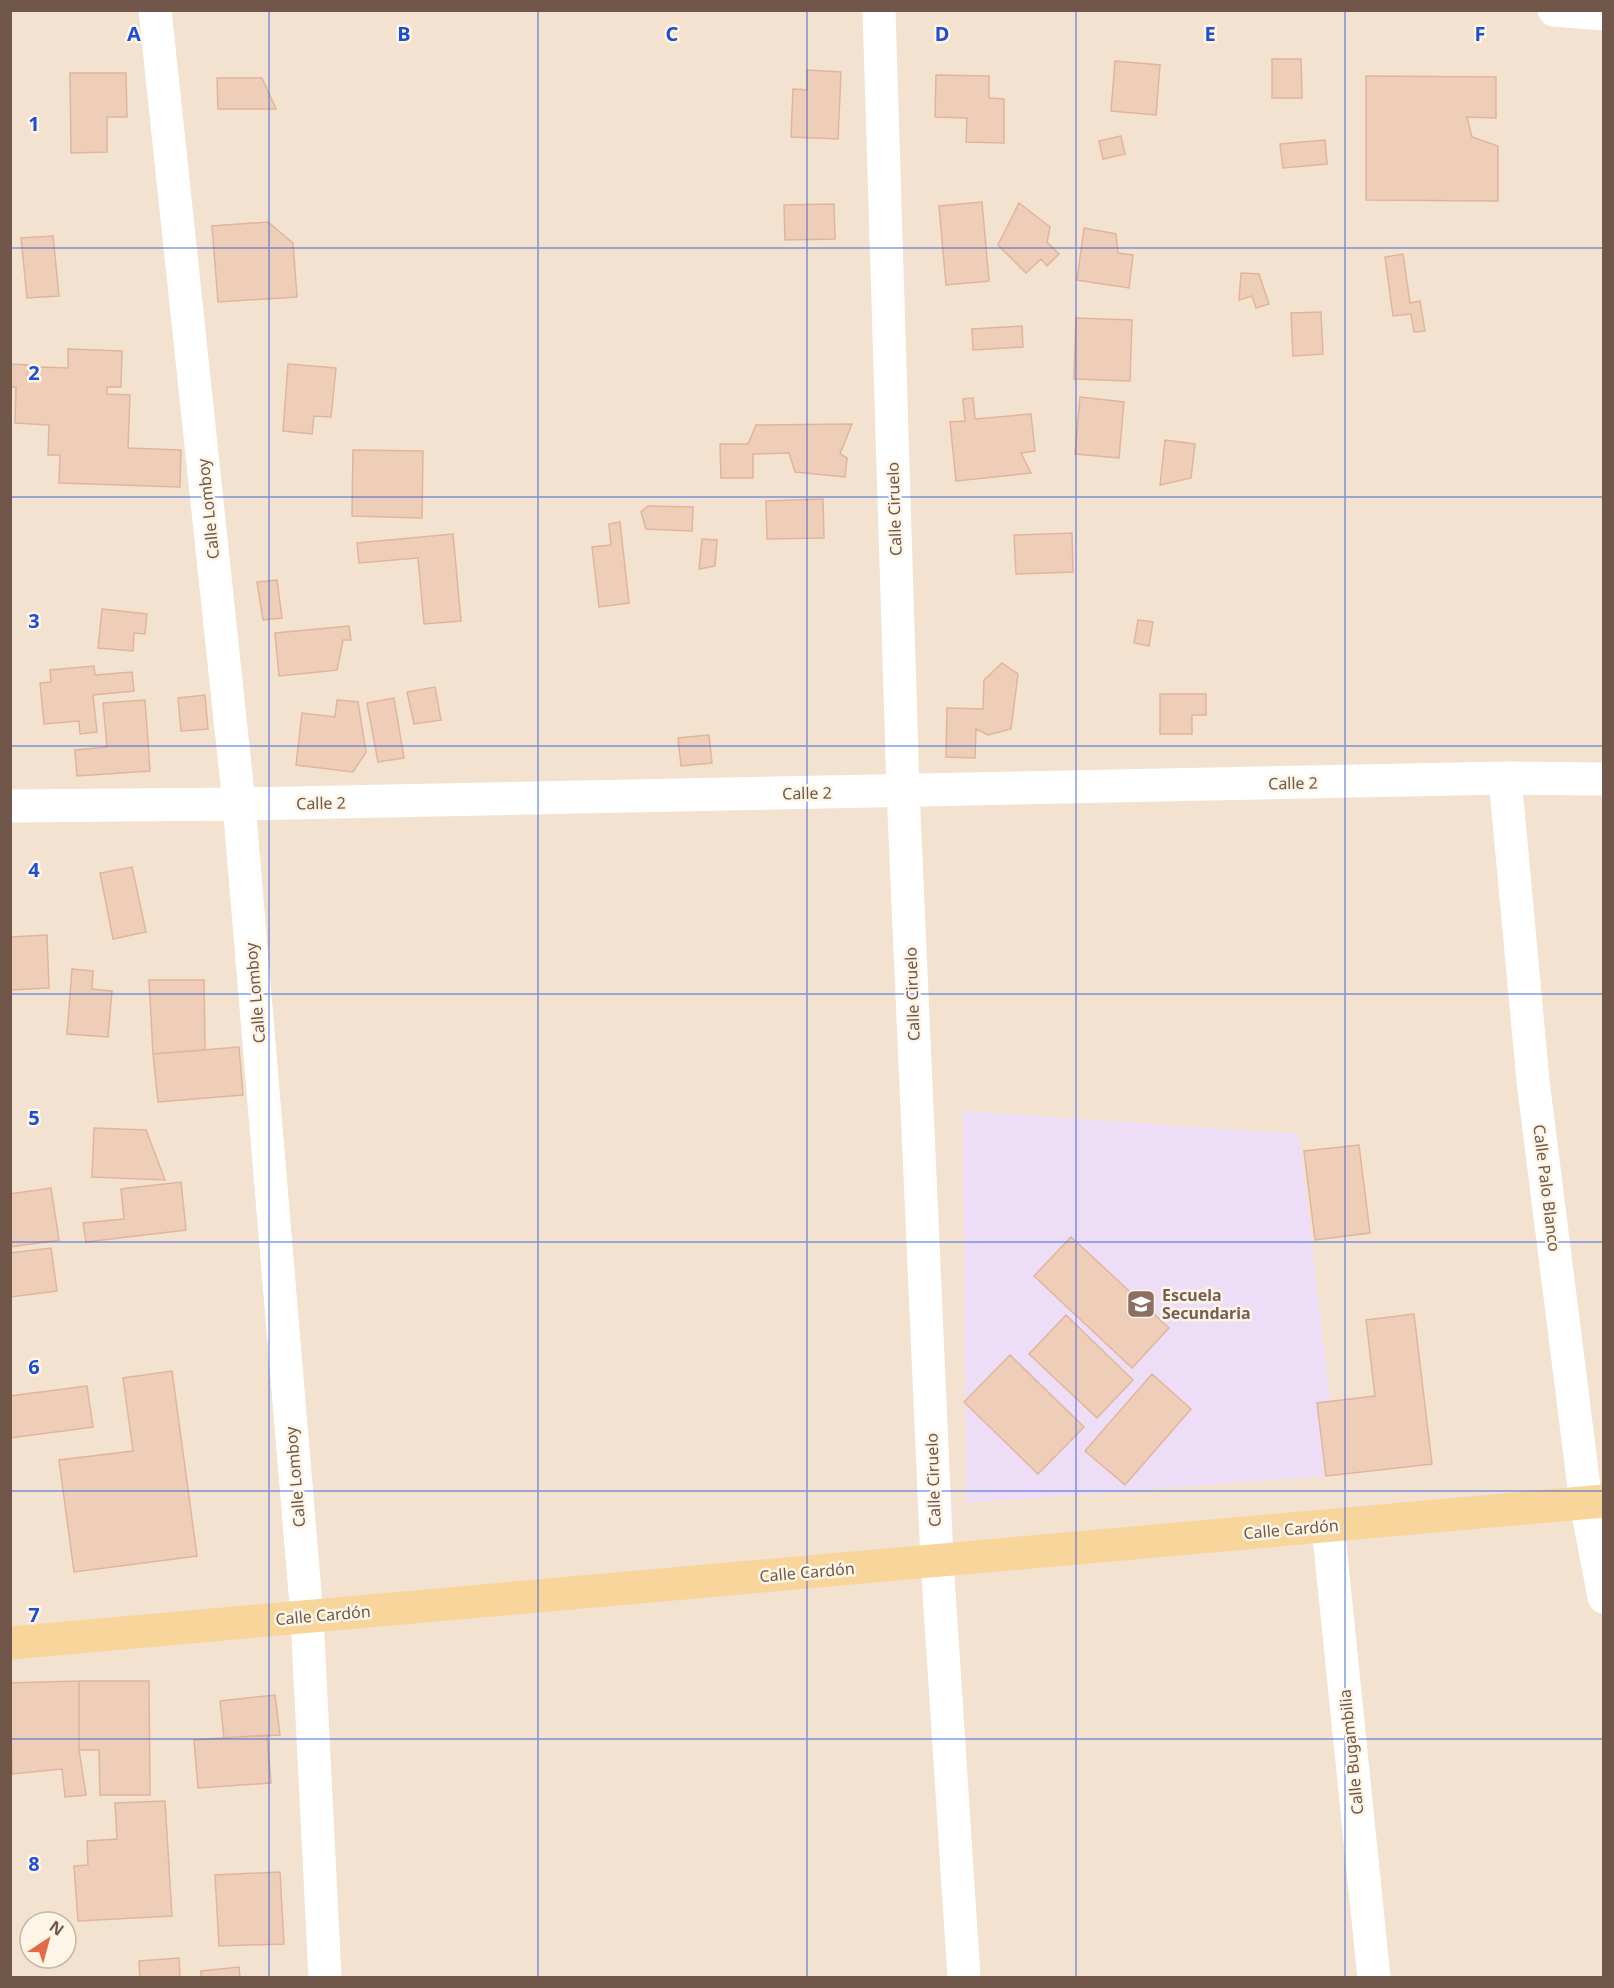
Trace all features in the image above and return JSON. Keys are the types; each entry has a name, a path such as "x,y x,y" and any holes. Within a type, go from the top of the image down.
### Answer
{"main road":[{"name":"Calle Cardón","path":"10,1643 1594,1502"}],"street":[{"name":"Calle Lomboy","path":"155,10 239,804 307,1617 325,1977"},
{"name":"Calle Ciruelo","path":"879,10 903,791 937,1560 964,1977"},
{"path":"1554,10 1604,14"},
{"name":"Calle 2","path":"10,806 239,804 1505,778 1604,779"},
{"name":"Calle Palo Blanco","path":"1505,778 1533,1081 1594,1502 1604,1597"},
{"name":"Calle Bugambilia","path":"1328,1526 1374,1977"}],"shaded area":[{"path":"11,11 1603,11 1603,1977 11,1978"},
{"name":"Escuela Secundaria","path":"963,1111 1299,1134 1339,1475 966,1503"}],"building":[{"path":"1272,59 1301,59 1302,98 1272,98"},
{"path":"1115,61 1160,65 1156,115 1111,111"},
{"path":"807,70 841,72 838,139 791,137 793,89 807,90"},
{"path":"70,73 126,73 127,117 107,117 107,152 71,153"},
{"path":"936,75 989,76 989,98 1004,99 1004,143 966,142 967,118 935,117"},
{"path":"1366,76 1496,77 1496,118 1467,117 1472,137 1498,146 1498,201 1366,200"},
{"path":"217,78 262,78 276,109 218,109"},
{"path":"1121,136 1125,154 1103,159 1099,141"},
{"path":"1325,140 1327,164 1283,168 1280,144"},
{"path":"982,202 989,281 946,285 939,206"},
{"path":"1019,203 1050,227 1047,242 1059,254 1047,266 1041,259 1026,273 998,245"},
{"path":"834,204 835,239 785,240 784,205"},
{"path":"268,222 293,243 297,297 218,302 212,226"},
{"path":"1084,228 1116,234 1118,253 1133,255 1129,288 1077,280"},
{"path":"53,236 59,296 27,298 21,238"},
{"path":"1403,254 1410,303 1420,301 1425,331 1414,332 1411,314 1393,316 1385,257"},
{"path":"1241,273 1259,274 1269,304 1256,308 1252,296 1239,300"},
{"path":"1321,312 1323,354 1293,356 1291,313"},
{"path":"1076,318 1132,320 1130,381 1074,379"},
{"path":"1022,326 1023,347 973,350 972,329"},
{"path":"68,349 122,351 121,387 107,387 107,394 130,395 128,448 181,450 180,487 59,483 60,455 48,455 49,425 15,423 16,387 10,387 10,364 28,365 27,381 35,381 40,367 68,368"},
{"path":"288,364 336,368 331,417 314,416 312,434 283,431"},
{"path":"1080,397 1124,402 1119,458 1075,454"},
{"path":"973,398 975,419 1031,414 1035,451 1021,453 1031,473 956,481 950,422 965,421 963,399"},
{"path":"852,424 840,454 847,458 845,477 795,472 789,453 753,454 753,478 721,478 720,444 748,444 756,425"},
{"path":"1165,440 1195,444 1191,478 1160,485"},
{"path":"353,450 423,451 422,518 352,516"},
{"path":"823,499 824,538 767,539 766,501"},
{"path":"648,506 693,507 692,531 646,529 641,512"},
{"path":"620,522 629,603 599,607 592,547 611,545 609,524"},
{"path":"1072,533 1073,572 1016,574 1014,535"},
{"path":"453,534 461,621 424,624 418,558 359,563 357,543"},
{"path":"702,539 717,540 715,566 699,569"},
{"path":"277,580 282,618 263,620 257,582"},
{"path":"102,609 147,614 145,634 134,633 133,651 98,648"},
{"path":"1138,620 1153,622 1149,646 1134,643"},
{"path":"349,626 351,640 343,640 337,670 279,676 275,633"},
{"path":"1002,663 1018,674 1011,729 988,735 976,729 975,758 946,757 947,708 983,709 984,680"},
{"path":"94,666 95,675 132,672 134,691 93,695 97,732 80,734 79,721 44,724 40,683 51,682 50,670"},
{"path":"435,687 441,720 414,724 407,692"},
{"path":"1160,694 1206,694 1206,715 1192,715 1192,734 1160,734"},
{"path":"205,695 208,729 181,731 178,698"},
{"path":"394,698 404,758 378,762 367,703"},
{"path":"145,700 150,771 77,776 75,750 107,747 103,703"},
{"path":"337,700 358,702 366,752 353,772 296,765 302,713 335,717"},
{"path":"709,735 712,763 681,766 678,738"},
{"path":"132,867 146,932 113,939 100,873"},
{"path":"47,935 49,988 10,990 10,937"},
{"path":"72,969 93,971 92,989 112,991 108,1037 67,1034"},
{"path":"149,980 204,980 205,1050 153,1054"},
{"path":"239,1047 243,1095 158,1102 153,1054"},
{"path":"94,1128 146,1130 165,1180 92,1177"},
{"path":"1359,1145 1370,1233 1315,1240 1304,1151"},
{"path":"181,1182 186,1230 86,1242 83,1223 124,1219 121,1189"},
{"path":"51,1188 59,1240 10,1247 10,1194"},
{"path":"1071,1237 1169,1328 1132,1368 1034,1276"},
{"path":"51,1248 57,1291 10,1297 10,1253"},
{"path":"1414,1314 1432,1464 1326,1476 1317,1403 1375,1396 1366,1320"},
{"path":"1066,1315 1133,1380 1097,1418 1029,1354"},
{"path":"1010,1355 1084,1427 1038,1474 964,1402"},
{"path":"172,1371 197,1556 74,1572 59,1460 133,1451 123,1378"},
{"path":"1152,1374 1191,1409 1125,1485 1085,1451"},
{"path":"87,1386 93,1427 10,1438 10,1396"},
{"path":"79,1681 79,1750 86,1795 65,1797 62,1769 12,1774 10,1683"},
{"path":"79,1681 149,1681 150,1795 100,1795 99,1750 79,1750"},
{"path":"275,1695 280,1735 224,1738 220,1701"},
{"path":"267,1735 271,1783 198,1788 194,1740"},
{"path":"165,1801 172,1916 78,1921 74,1866 88,1865 87,1841 117,1839 115,1803"},
{"path":"280,1872 284,1944 219,1946 215,1875"},
{"path":"179,1958 180,1978 140,1978 139,1961"},
{"path":"239,1967 240,1978 201,1978 201,1971"}],"place":[{"name":"Escuela Secundaria","path":"1141,1304"}]}
